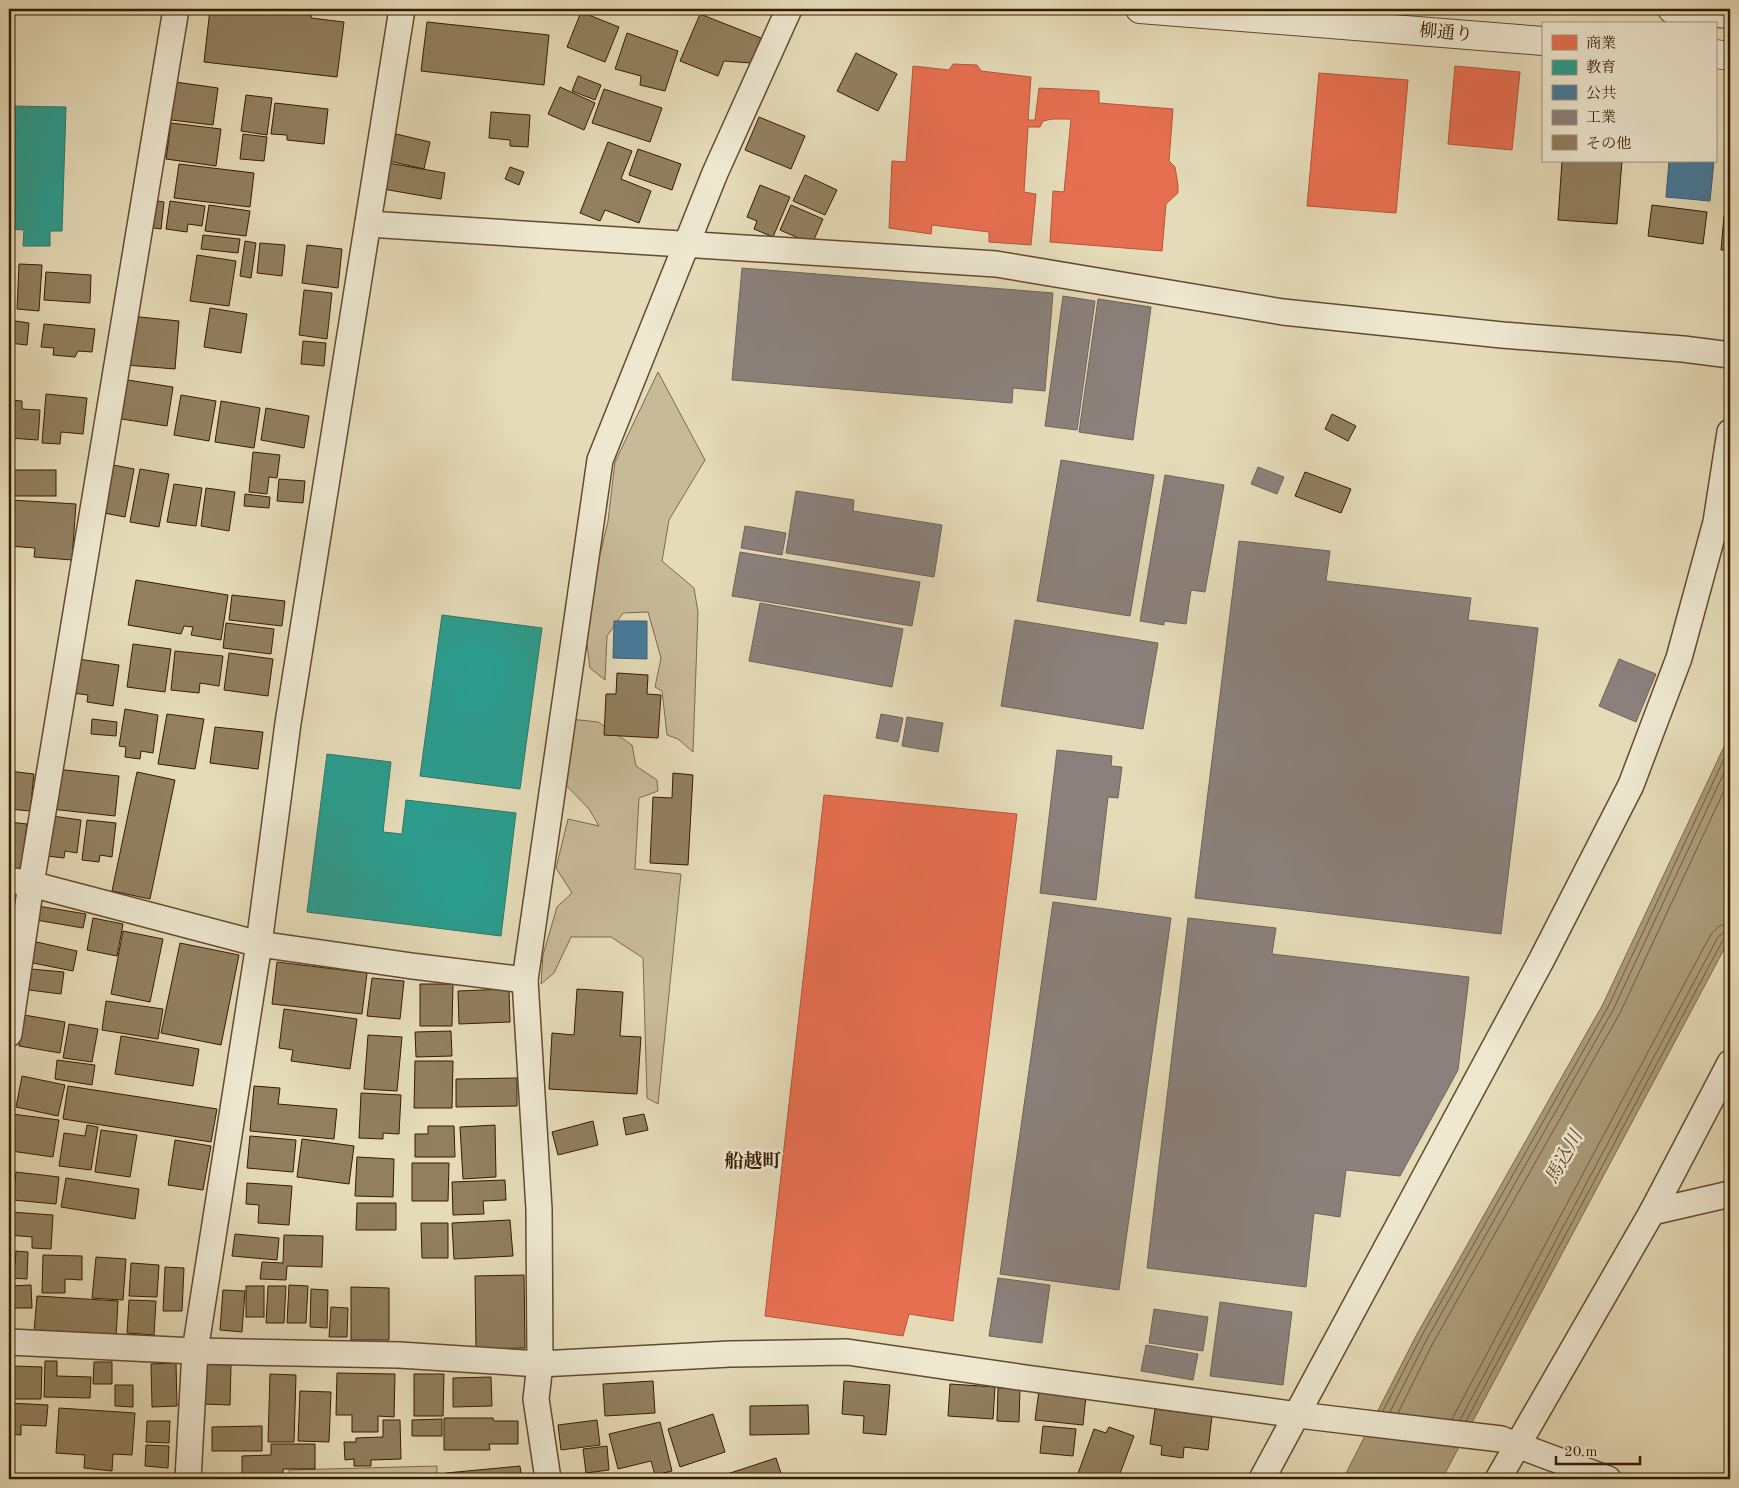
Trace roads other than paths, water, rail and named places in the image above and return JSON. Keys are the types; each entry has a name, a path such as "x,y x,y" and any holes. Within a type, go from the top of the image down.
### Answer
{"street":[{"path":"9,1034 20,882 176,9"},
{"path":"188,1479 195,1351 260,944 288,724 402,9"},
{"path":"548,1479 536,1399 540,1364 539,1209 525,980 600,460 715,173 789,9"},
{"name":"柳通り","path":"1140,9 1542,41"},
{"path":"1672,9 1730,14"},
{"path":"1716,54 1730,56"},
{"path":"368,224 996,264 1283,312 1502,335 1683,349 1730,355"},
{"path":"1262,1479 1306,1416 1631,785 1679,658 1716,522 1730,432"},
{"path":"20,882 260,944 525,980"},
{"path":"1498,1479 1509,1441 1652,1212 1730,1063"},
{"path":"1652,1212 1730,1194"},
{"path":"9,1342 195,1351 399,1355 540,1364 730,1354 847,1352 1036,1380 1509,1441 1608,1479"}],"water":[{"name":"馬込川","path":"1730,734 1730,938 1442,1479 1343,1479 1417,1334 1603,1004"}],"district":[{"name":"船越町","path":"753,1162"}]}
